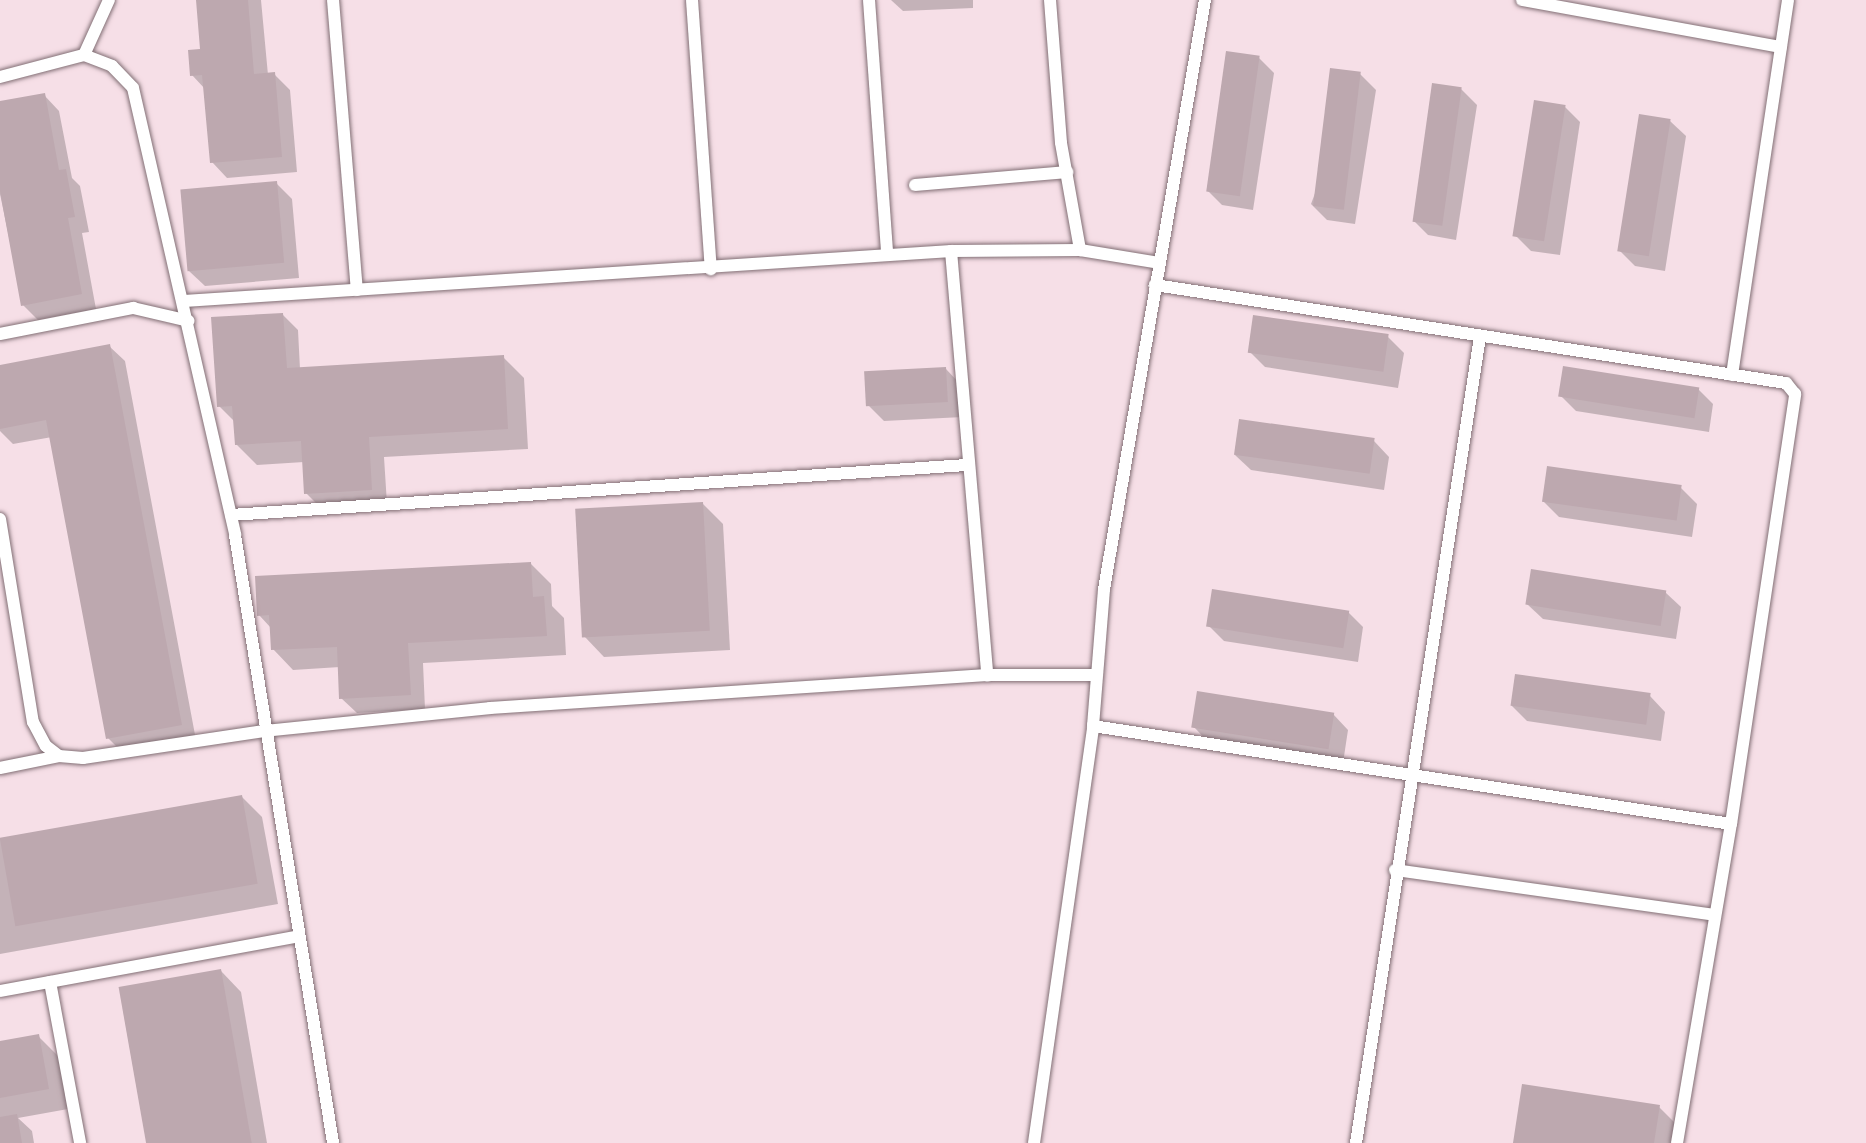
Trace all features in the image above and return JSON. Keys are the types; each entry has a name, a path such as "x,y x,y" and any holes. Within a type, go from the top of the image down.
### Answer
{"lane":[{"path":"84,55 109,0"},
{"path":"333,0 357,290"},
{"path":"692,0 711,269"},
{"path":"869,0 887,251"},
{"path":"1050,0 1067,172 1080,250"},
{"path":"1034,1143 1093,726 1094,675 1155,285 1205,0"},
{"path":"1522,0 1781,47"},
{"path":"1732,375 1788,0"},
{"path":"0,77 84,55 112,66 133,88 189,321 231,515 333,1143"},
{"path":"915,185 1067,172"},
{"path":"184,301 711,269 887,251 1080,250 1159,263"},
{"path":"951,251 967,465 974,479 987,675"},
{"path":"1155,285 1786,383 1795,394 1731,824 1677,1143"},
{"path":"0,334 133,308 189,321"},
{"path":"1356,1143 1409,776 1480,336"},
{"path":"231,515 967,465"},
{"path":"0,519 33,722 46,746 59,756"},
{"path":"0,768 59,756 83,758 264,731 490,708 987,675 1094,675"},
{"path":"1093,726 1731,824"},
{"path":"1395,870 1714,915"},
{"path":"0,991 299,936"},
{"path":"50,982 80,1143"}],"building":[{"path":"196,0 248,0 254,74 275,72 282,157 210,163 202,75 190,76 188,50 200,49"},
{"path":"1226,51 1260,56 1240,196 1206,192"},
{"path":"1330,68 1361,72 1344,210 1313,206"},
{"path":"1432,83 1462,87 1442,226 1413,222"},
{"path":"45,93 59,170 66,169 75,217 68,218 82,294 21,306 0,191 0,101"},
{"path":"1534,100 1566,105 1544,241 1512,236"},
{"path":"1639,114 1671,119 1649,256 1617,251"},
{"path":"277,181 284,263 188,271 180,189"},
{"path":"283,313 287,368 504,355 508,429 369,437 372,490 304,494 301,441 235,445 232,406 217,407 211,317"},
{"path":"1253,315 1389,334 1383,372 1248,353"},
{"path":"110,344 182,725 106,739 46,420 0,429 0,365"},
{"path":"1563,366 1699,388 1694,418 1558,397"},
{"path":"946,367 948,402 866,406 864,371"},
{"path":"1239,419 1375,438 1370,474 1234,455"},
{"path":"1547,466 1682,485 1677,521 1542,502"},
{"path":"703,502 710,631 582,638 575,509"},
{"path":"531,562 533,597 544,596 547,636 408,643 411,695 339,699 337,647 271,650 269,615 257,616 255,576"},
{"path":"1531,569 1666,590 1661,626 1525,605"},
{"path":"1212,589 1349,611 1343,648 1206,627"},
{"path":"1515,674 1651,693 1646,725 1511,706"},
{"path":"1197,691 1334,713 1329,749 1191,728"},
{"path":"242,795 258,884 15,926 0,838"},
{"path":"221,969 252,1143 146,1143 119,987"},
{"path":"39,1034 49,1089 0,1098 0,1041"},
{"path":"1522,1084 1660,1105 1654,1143 1513,1143"},
{"path":"17,1114 22,1143 0,1143 0,1117"}]}
